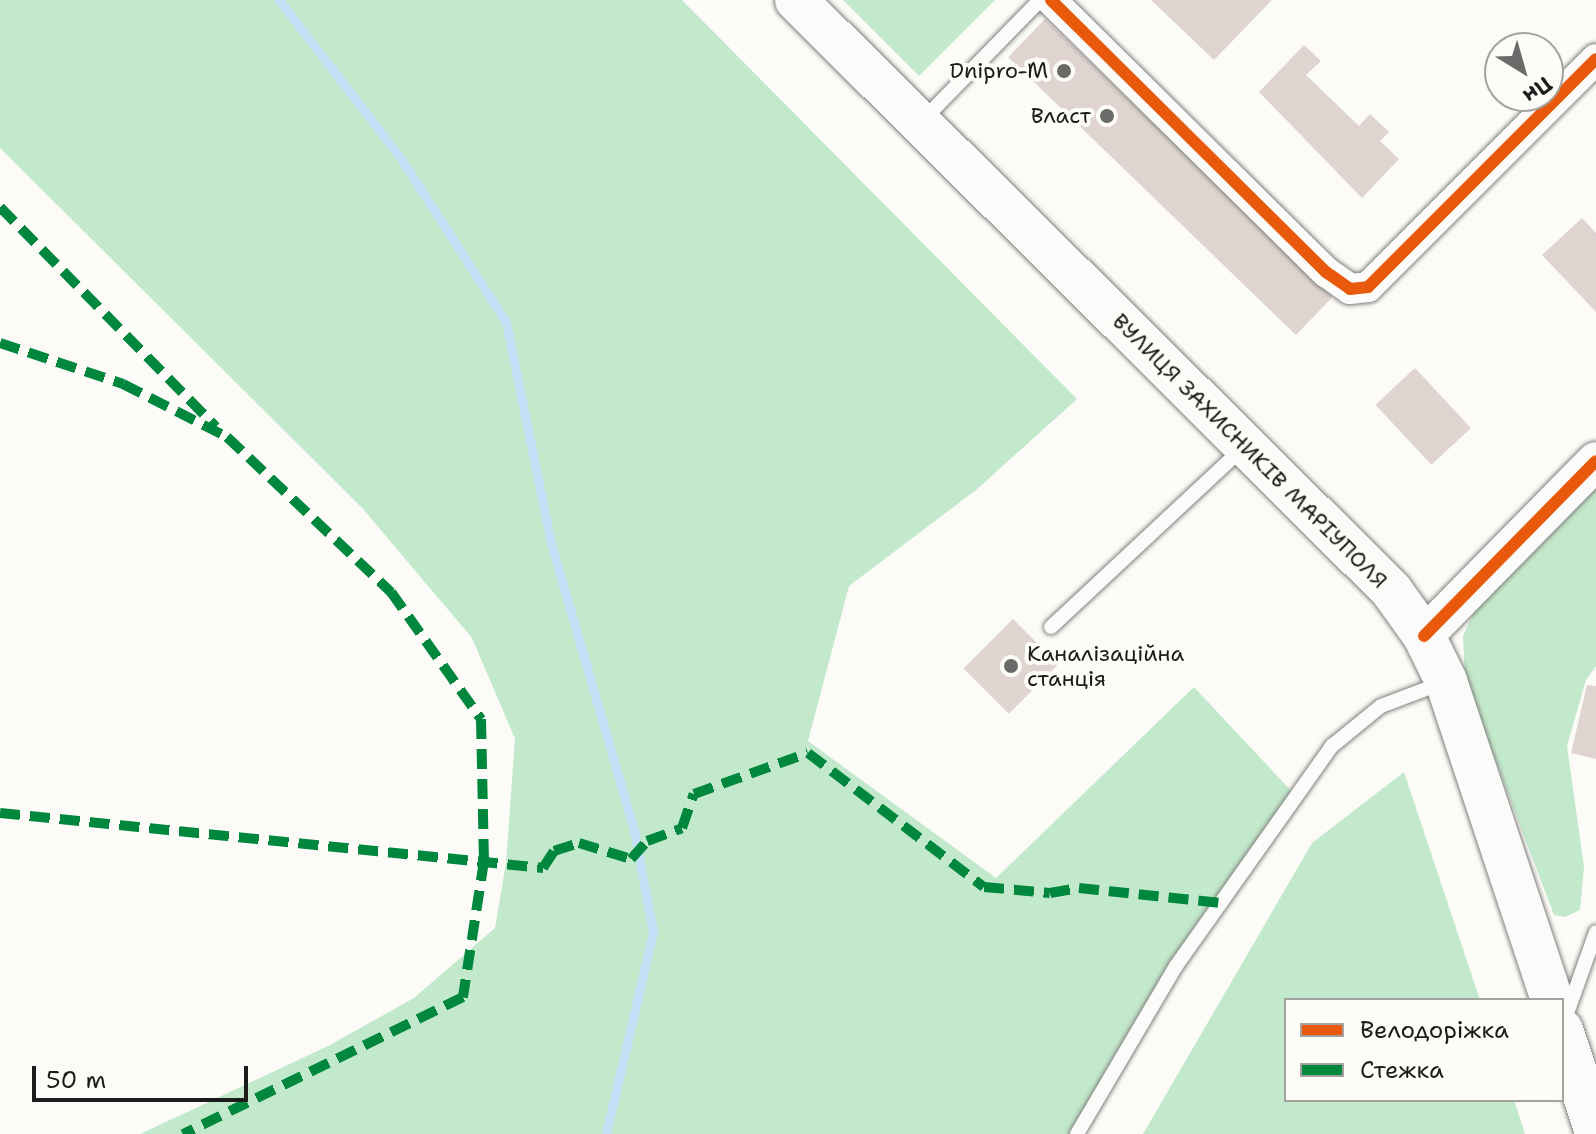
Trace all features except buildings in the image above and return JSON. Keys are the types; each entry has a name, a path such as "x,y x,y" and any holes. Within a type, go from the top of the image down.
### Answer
{"main road":[{"name":"ВУЛИЦЯ ЗАХИСНИКІВ МАРІУПОЛЯ","path":"796,0 1391,590 1424,636 1446,681 1551,998"},
{"path":"1564,1035 1596,1132"}],"street":[{"path":"1051,0 1326,272 1350,289 1368,287 1596,59"},
{"path":"1424,636 1596,461"}],"lane":[{"path":"920,123 1040,0"},
{"path":"1051,627 1245,446"},
{"path":"1077,1134 1176,966 1332,746 1381,706 1446,681"},
{"path":"1564,1023 1596,932"}],"green space":[{"path":"0,0 682,0 1077,399 976,490 849,586 808,741 996,878 1194,687 1296,796 1176,966 1077,1134 140,1134 328,1046 414,998 495,928 506,863 515,739 472,638 363,509 0,148"},
{"path":"843,0 995,0 919,76"},
{"path":"1596,483 1596,666 1586,680 1567,746 1584,867 1580,910 1565,917 1554,915 1465,680 1463,636 1479,601"},
{"path":"1404,772 1479,998 1284,998 1284,1102 1515,1102 1525,1134 1143,1134 1312,843"}],"waterway":[{"path":"279,0 400,157 506,322 551,543 634,831 653,932 606,1134"}],"marked path":[{"path":"0,207 216,427"},
{"path":"0,343 123,384 227,437 391,592 481,719 484,861 463,997 183,1134"},
{"path":"0,813 543,868 554,851 579,843 631,859 647,841 682,828 694,794 808,753 984,887 1050,893 1079,888 1221,903"}],"cycle path":[{"path":"1051,0 1326,272 1350,289 1368,287 1596,59"},
{"path":"1424,636 1596,461"}],"place":[{"name":"Dnipro-M","path":"1064,71"},
{"name":"Власт","path":"1107,116"},
{"name":"Каналізаційна станція","path":"1011,666"}]}
